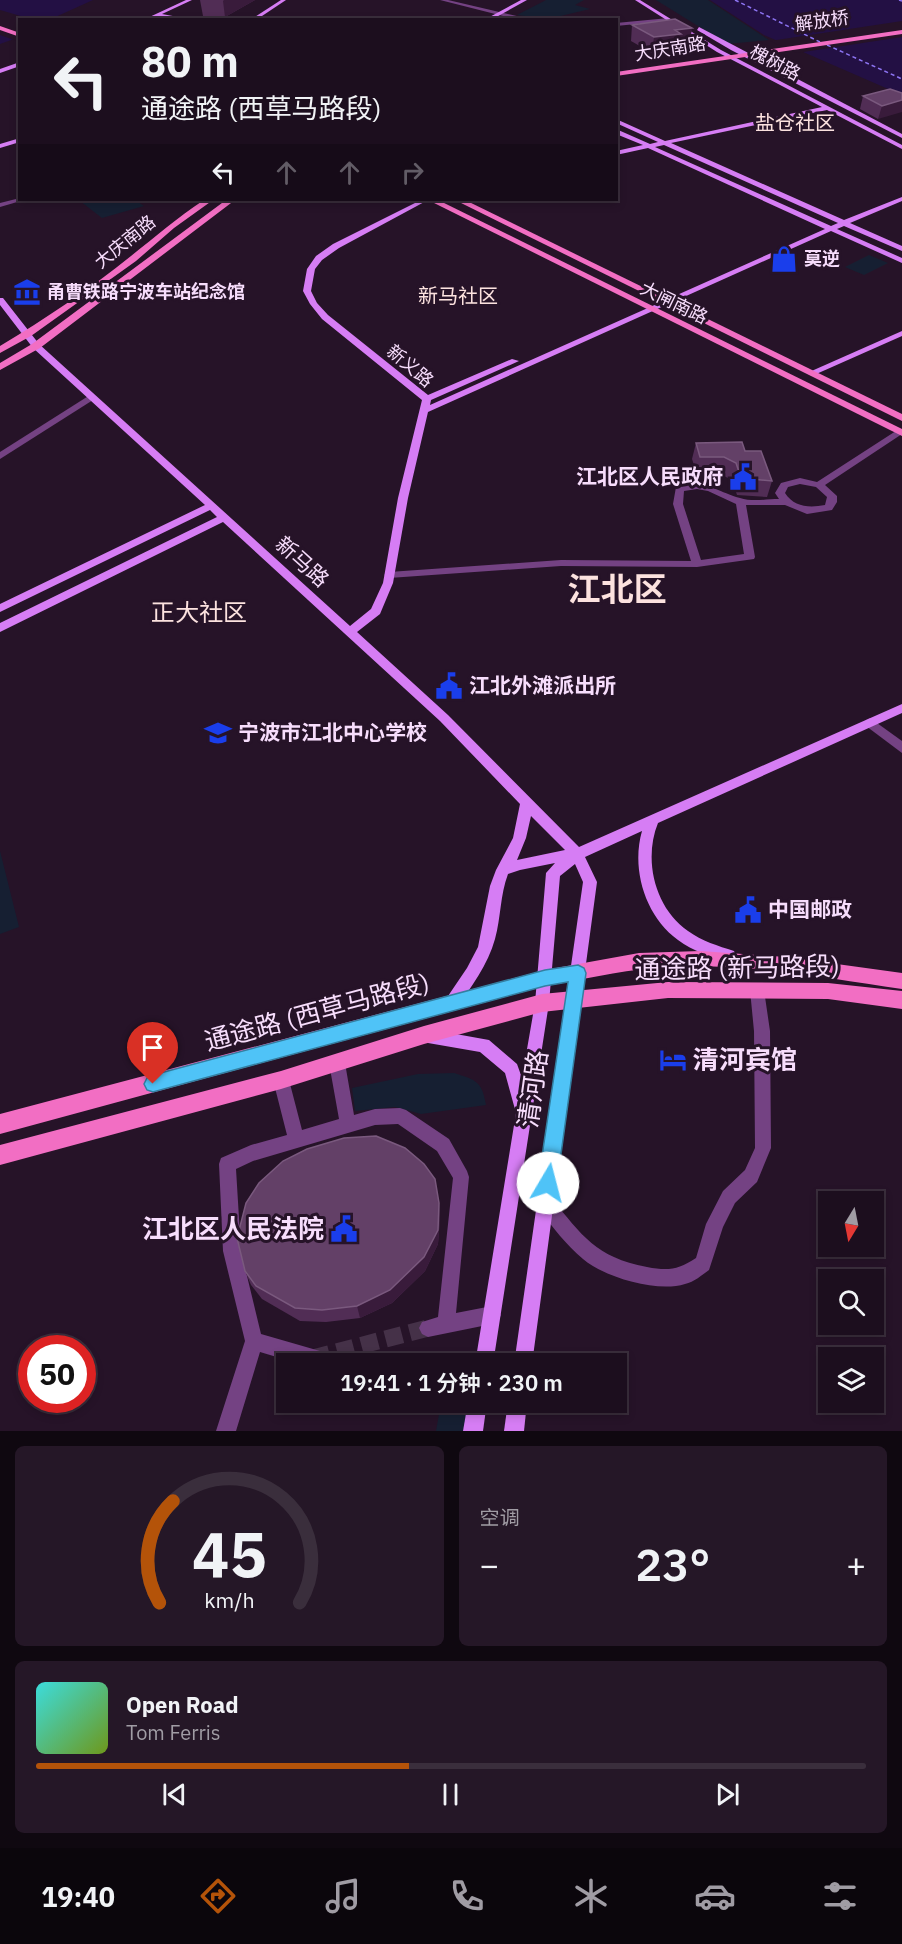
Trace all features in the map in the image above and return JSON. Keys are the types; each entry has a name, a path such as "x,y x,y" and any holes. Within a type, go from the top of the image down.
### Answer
{"main road":[{"path":"0,19 10,23"},
{"name":"解放桥","path":"744,51 902,25"},
{"path":"0,28 18,34"},
{"name":"解放桥","path":"744,51 755,52 902,32"},
{"name":"大庆南路","path":"651,60 719,51 731,53"},
{"path":"731,53 744,51"},
{"name":"大庆南路","path":"618,74 731,53"},
{"name":"大庆南路","path":"0,350 27,334 133,259 171,226 208,201"},
{"name":"大庆南路","path":"0,367 36,346 230,201"},
{"name":"大闸南路","path":"434,201 900,432"},
{"name":"大闸南路","path":"461,201 902,418"},
{"name":"通途路 (新马路段)","path":"578,973 621,963 672,959 753,963 902,981"},
{"name":"通途路 (西草马路段)","path":"0,1124 545,978 578,973"},
{"name":"通途路 (新马路段)","path":"573,1001 668,990 828,991 902,1000"},
{"path":"0,1155 281,1080 424,1035 542,1003 573,1001"}],"street":[{"path":"150,18 190,0"},
{"path":"245,18 274,0"},
{"path":"255,18 284,0"},
{"path":"442,0 520,18"},
{"name":"槐树路","path":"637,0 719,51"},
{"name":"槐树路","path":"649,0 731,53 902,147"},
{"path":"489,18 527,2"},
{"path":"504,18 527,2"},
{"path":"158,15 178,18"},
{"path":"618,25 667,19"},
{"name":"槐树路","path":"744,51 902,136"},
{"path":"0,71 18,65"},
{"path":"618,152 828,108"},
{"path":"618,122 902,249"},
{"path":"618,132 902,261"},
{"path":"0,141 18,135"},
{"path":"0,146 18,141"},
{"path":"842,222 902,194"},
{"path":"424,411 663,300 830,227 902,199"},
{"path":"0,205 18,201"},
{"name":"新义路","path":"349,632 376,611 381,602 389,575 403,498 426,399 337,328 314,304 308,291 311,269 319,258 336,246 423,201"},
{"name":"新马路","path":"0,300 36,346 90,398 444,718 577,854 590,882 578,973"},
{"path":"426,399 646,308"},
{"path":"811,373 902,333"},
{"path":"0,456 90,398"},
{"path":"819,485 900,432"},
{"path":"697,564 678,504 679,489 694,485 713,488 741,502 786,502 807,511 828,508 832,502 832,496 819,485 800,481 784,485 780,493 786,502"},
{"path":"389,575 561,562 697,564 750,557 741,502"},
{"path":"0,608 211,506"},
{"path":"0,628 223,518"},
{"path":"503,870 520,864 577,854 902,708"},
{"path":"870,723 902,748"},
{"path":"451,1004 484,953 492,921 497,883 513,857 527,803"},
{"path":"654,819 646,839 645,860 653,900 661,916 694,944 753,963"},
{"name":"清河路","path":"486,1353 542,1003 553,873 577,854"},
{"name":"清河路","path":"525,1353 578,973"},
{"path":"545,1204 579,1244 596,1259 615,1268 654,1277 682,1277 703,1264 715,1224 729,1197 751,1176 760,1160 763,1148 762,1031 757,990"},
{"path":"424,1035 484,1045 512,1069 525,1117"},
{"path":"337,1063 348,1125"},
{"path":"281,1080 296,1140"},
{"path":"226,1431 254,1341 232,1251 227,1164 251,1153 375,1117 400,1116 443,1145 462,1177 446,1324"},
{"path":"428,1328 492,1315"},
{"path":"254,1341 296,1353"},
{"path":"473,1431 476,1413"},
{"path":"514,1431 516,1413"}],"shaded area":[{"path":"0,0 93,0 53,18 18,18 14,39 0,44"},
{"path":"546,0 584,0 575,5 590,9 552,18 517,15"},
{"path":"656,0 708,0 769,40 727,44"},
{"path":"710,0 902,0 902,95 764,35"},
{"path":"80,201 136,201 144,206 102,218"},
{"path":"869,255 888,263 864,275 845,267"},
{"path":"0,851 19,927 0,934"},
{"path":"454,1073 480,1086 486,1105 421,1114 395,1107 355,1111 352,1088 418,1074"},
{"path":"439,1413 468,1413 465,1431 436,1431"}],"pier":[{"path":"0,10 28,18 18,18 18,41 0,35"},
{"path":"902,21 902,37 797,53 770,41"}],"building":[{"path":"675,19 692,28 675,30 681,34 654,37 632,25"},
{"path":"890,89 902,93 902,100 882,106 863,96"},
{"path":"742,442 745,451 761,451 772,481 741,478 736,463 724,457 700,457 696,443"},
{"name":"江北区人民法院","path":"376,1136 405,1148 424,1164 435,1179 439,1203 438,1230 424,1257 390,1290 357,1306 322,1310 295,1308 256,1286 245,1271 237,1238 246,1203 259,1183 283,1161 307,1149 344,1138"}],"ferry route":[{"path":"735,0 820,42"},
{"path":"827,45 902,79"}],"tunnel":[{"path":"332,1353 428,1328"}],"railway":[{"path":"57,296 71,283"}],"place":[{"name":"莫逆","path":"784,259"},
{"name":"甬曹铁路宁波车站纪念馆","path":"27,292"},
{"name":"江北区人民政府","path":"743,477"},
{"name":"江北外滩派出所","path":"449,686"},
{"name":"宁波市江北中心学校","path":"218,733"},
{"name":"中国邮政","path":"748,910"},
{"name":"清河宾馆","path":"673,1060"},
{"name":"江北区人民法院","path":"344,1229"}],"district":[{"name":"盐仓社区","path":"795,123"},
{"name":"新马社区","path":"458,296"},
{"name":"江北区","path":"617,589"},
{"name":"正大社区","path":"199,613"}],"route":[{"path":"153,1084 545,978 578,973 548,1183"}]}
